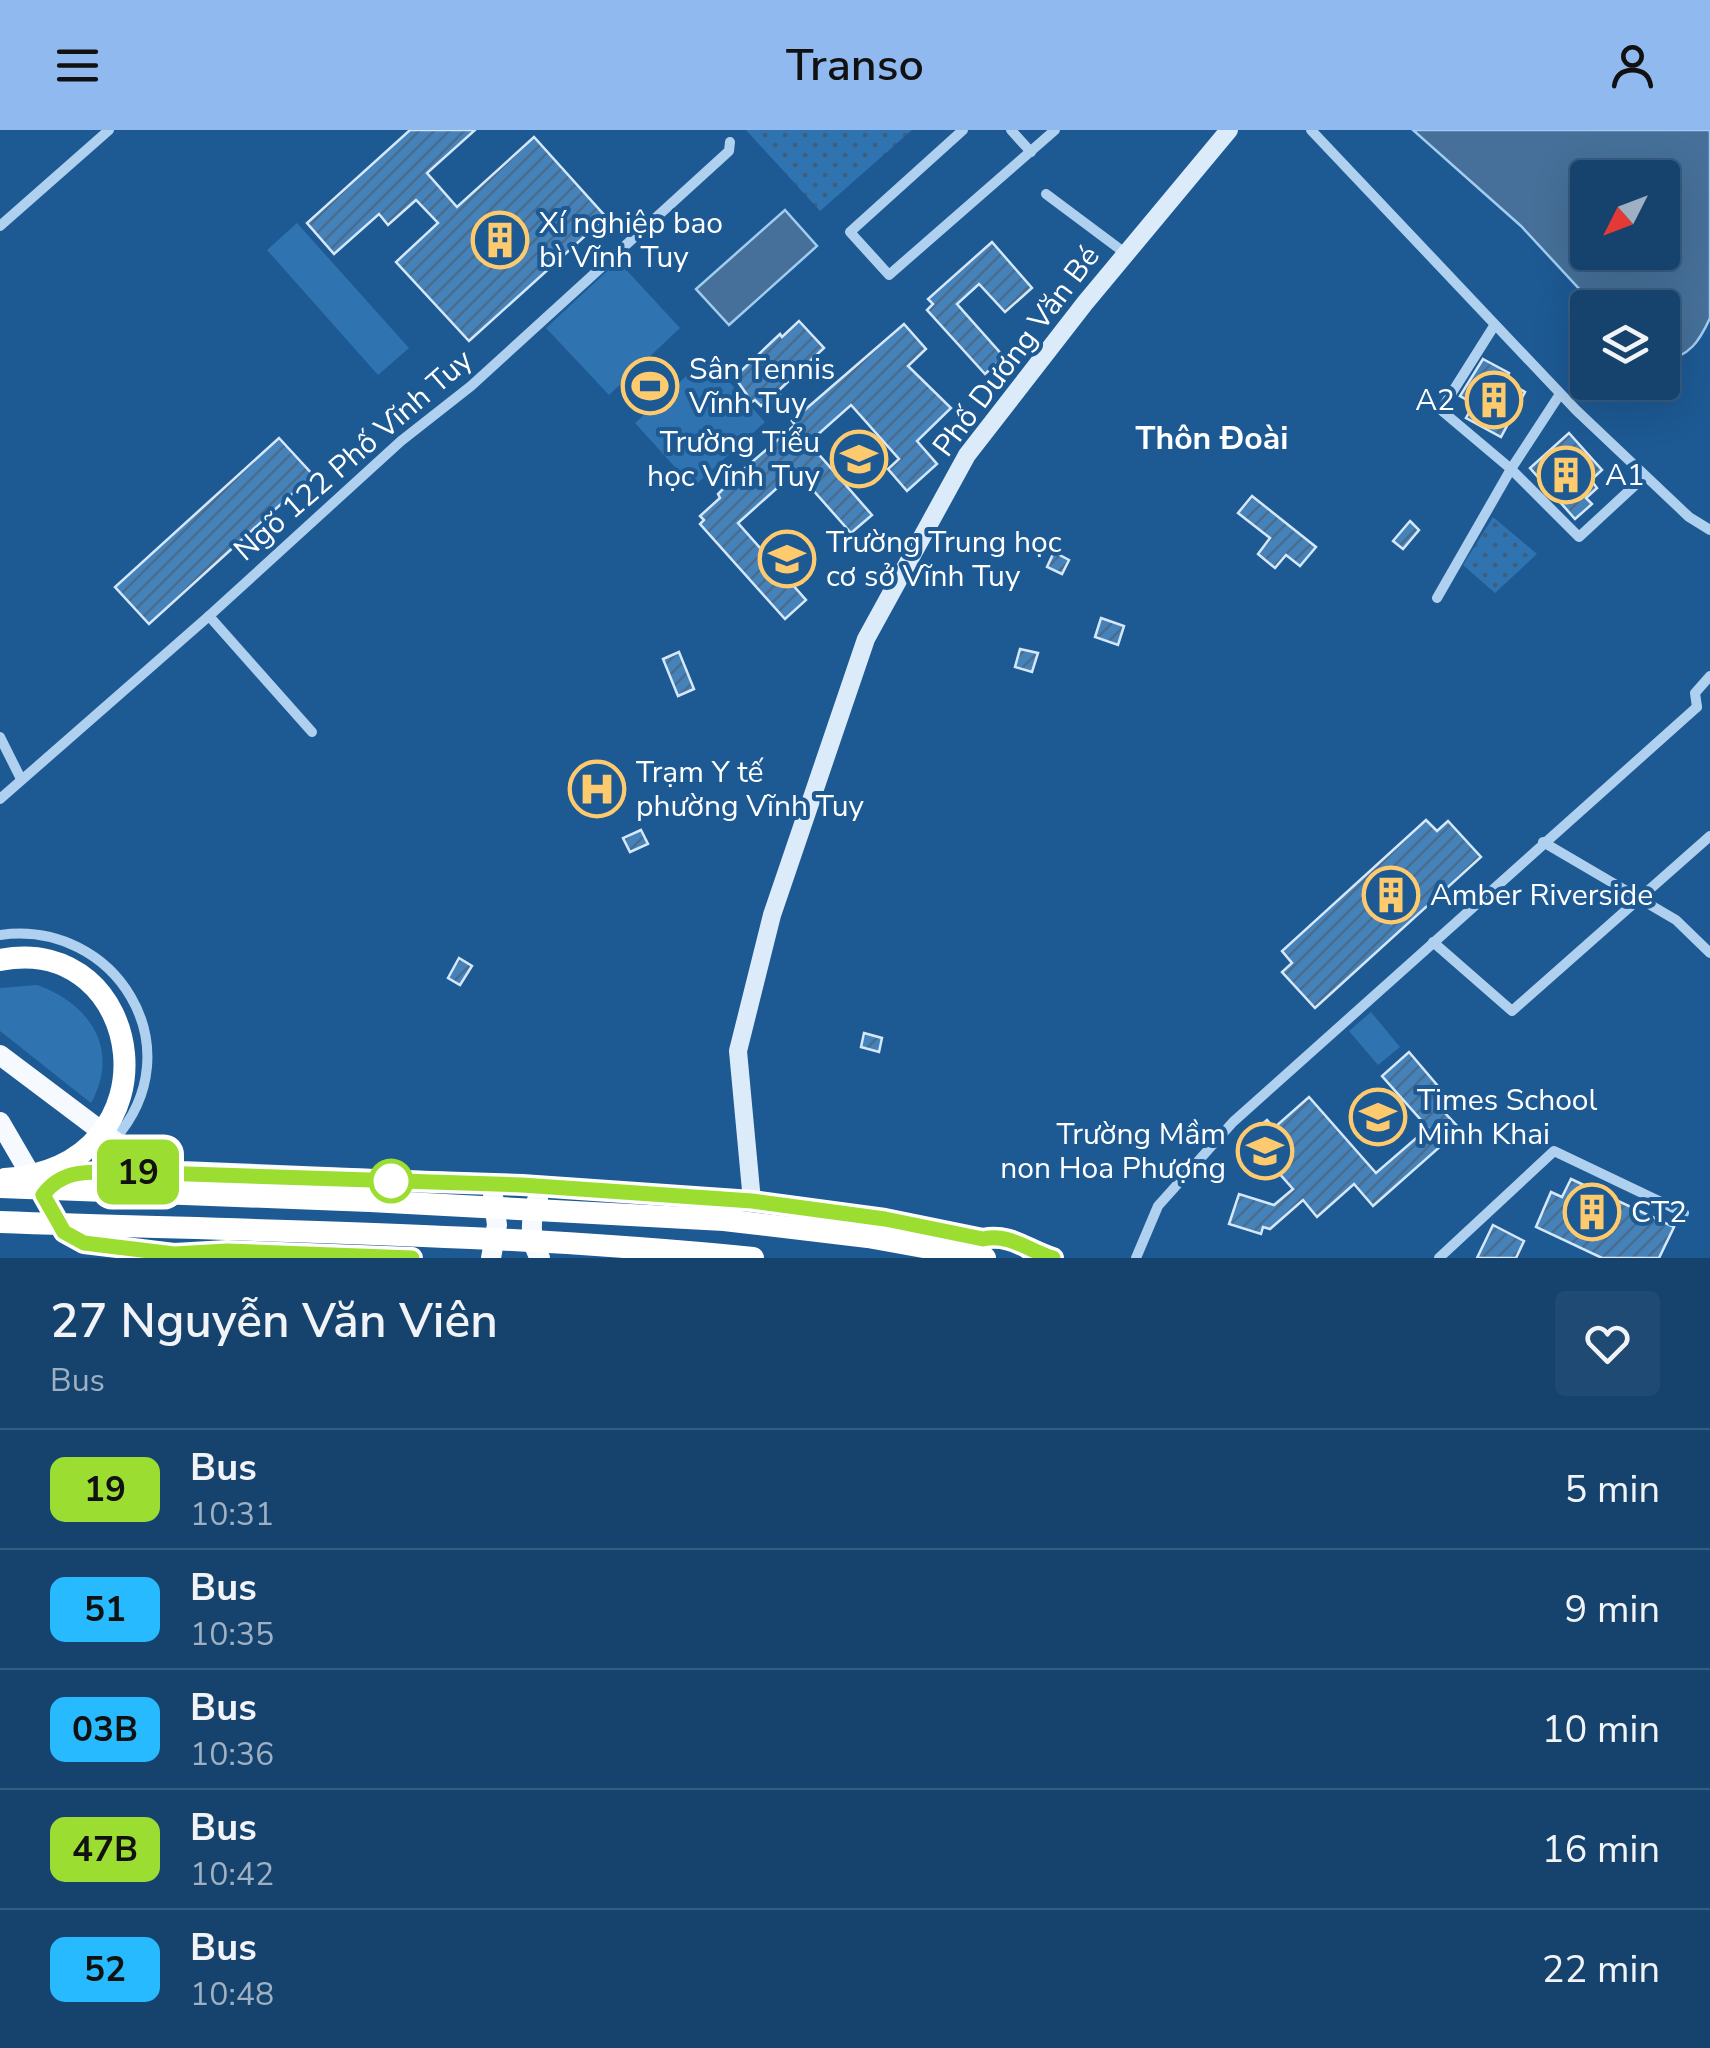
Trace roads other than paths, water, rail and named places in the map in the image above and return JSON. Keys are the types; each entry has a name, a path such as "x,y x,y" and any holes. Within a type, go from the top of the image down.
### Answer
{"highway":[{"path":"0,960 42,959 93,986 111,1011 127,1062 115,1114 91,1143 54,1166 0,1183"},
{"path":"0,1183 724,1220 984,1249"},
{"path":"0,1222 436,1236 754,1258"}],"main road":[{"path":"0,1055 125,1149 180,1172"},
{"path":"0,1122 70,1238 84,1243 170,1256 227,1251 410,1258"},
{"path":"43,1195 55,1181 72,1173 180,1172 550,1186 752,1201 885,1219 984,1249"},
{"path":"481,1184 495,1200 497,1225 490,1258"},
{"path":"540,1258 532,1230 535,1205 550,1186"},
{"path":"959,1258 967,1248 984,1249 1006,1238 1034,1255 1054,1258"}],"street":[{"path":"0,226 109,130"},
{"path":"963,130 850,232 889,275 1056,130"},
{"path":"1011,130 1031,152"},
{"name":"Phố Dương Văn Bé","path":"752,1201 738,1051 772,915 866,639 967,455 1125,253 1229,130"},
{"path":"1311,130 1560,394 1689,517 1710,530"},
{"name":"Ngõ 122 Phố Vĩnh Tuy","path":"0,799 401,441 472,386 729,150 730,142"},
{"path":"1046,194 1125,253"},
{"path":"1494,326 1441,410 1511,469 1578,538 1646,476"},
{"path":"1437,598 1511,469 1560,394"},
{"path":"209,616 312,732"},
{"path":"1697,707 1695,693 1710,676"},
{"path":"1136,1258 1158,1206 1233,1122 1697,707 1710,708"},
{"path":"0,737 21,779"},
{"path":"1433,942 1512,1010 1710,836"},
{"path":"1543,842 1676,920 1710,953"},
{"path":"0,935 39,936 66,944 106,968 133,1000 147,1038 149,1073 139,1107 114,1140"},
{"path":"1439,1258 1554,1151 1684,1213"}],"place":[{"name":"Xí nghiệp bao bì Vĩnh Tuy","path":"500,240"},
{"name":"Sân Tennis Vĩnh Tuy","path":"650,386"},
{"name":"A2","path":"1494,400"},
{"name":"Trường Tiểu học Vĩnh Tuy","path":"859,459"},
{"name":"A1","path":"1566,475"},
{"name":"Trường Trung học cơ sở Vĩnh Tuy","path":"787,559"},
{"name":"Trạm Y tế phường Vĩnh Tuy","path":"597,789"},
{"name":"Amber Riverside","path":"1391,895"},
{"name":"Times School Minh Khai","path":"1378,1117"},
{"name":"Trường Mầm non Hoa Phượng","path":"1265,1151"},
{"name":"CT2","path":"1592,1212"}],"district":[{"name":"Thôn Đoài","path":"1212,438"}]}
